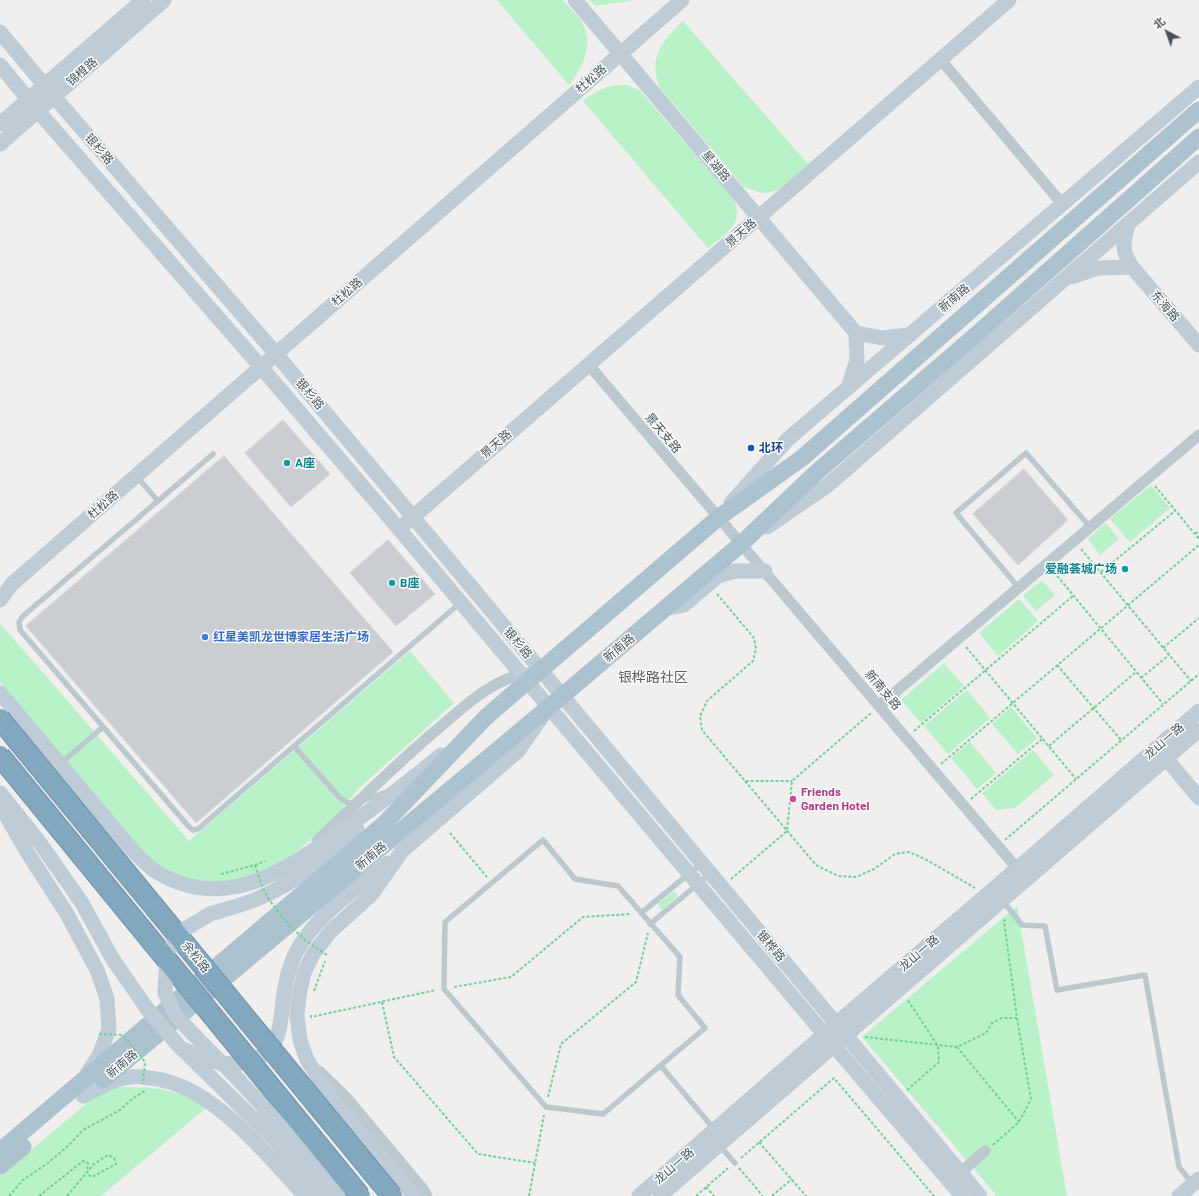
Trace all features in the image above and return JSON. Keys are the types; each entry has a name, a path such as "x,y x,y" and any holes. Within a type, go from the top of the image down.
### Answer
{"highway":[{"name":"余松路","path":"0,718 392,1196"},
{"name":"余松路","path":"0,756 360,1196"}],"main road":[{"name":"锦橙路","path":"0,144 38,111 49,91 143,0"},
{"name":"锦橙路","path":"0,124 28,100 49,91 164,0"},
{"name":"星湖路","path":"575,0 856,333"},
{"name":"杜松路","path":"0,600 6,588 682,0"},
{"name":"景天路","path":"399,529 1009,0"},
{"name":"银杉路","path":"0,32 276,354 562,696"},
{"name":"银杉路","path":"0,65 28,100 399,529 549,707"},
{"name":"新南路","path":"718,518 788,440 1199,87"},
{"name":"新南路","path":"0,1166 80,1092 383,825 524,678 541,671 718,518 802,458 1199,110"},
{"name":"新南路","path":"0,1151 80,1092 549,707 741,544 817,472 976,335 1199,137"},
{"name":"新南路","path":"741,544 828,485 1199,162"},
{"name":"东海路","path":"1128,224 1124,241 1124,255 1132,267 1199,345"},
{"path":"1064,280 1098,268 1132,267"},
{"path":"848,388 857,360 856,333 882,338 910,335"},
{"path":"666,608 684,604 718,576 735,571 765,571"},
{"path":"0,693 135,853 154,870 171,880 194,887 221,889 249,884 271,875 297,861 405,785"},
{"name":"银桦路","path":"562,696 980,1196"},
{"path":"179,1046 201,1058 220,1063 237,1065 256,1060 269,1050 276,1040 280,1024 284,988 289,968 297,951 316,924 518,751 549,707"},
{"name":"银桦路","path":"549,707 828,1040 962,1196"},
{"name":"龙山一路","path":"660,1196 717,1138 828,1040 836,1024 987,894 1022,874 1161,753 1199,711"},
{"path":"338,1196 286,1132 237,1078 176,1016 166,992 167,953 186,929 210,914 259,898 283,887 307,871 332,852 405,785 486,718"},
{"name":"龙山一路","path":"1161,753 1199,730"},
{"path":"1161,753 1199,798"},
{"path":"0,793 40,843 82,902 112,958 148,1010 179,1046 275,1140 321,1196"},
{"path":"0,805 27,852 67,914 96,970 107,999 109,1029 99,1056 80,1092"},
{"path":"402,851 372,894 330,932 313,954 304,973 299,994 297,1016 300,1040 307,1060 337,1106 414,1196"},
{"name":"龙山一路","path":"828,1040 845,1036 1003,901 1022,874"},
{"path":"80,1092 132,1076 159,1079 180,1085 203,1098 226,1114 305,1196"},
{"name":"龙山一路","path":"639,1196 717,1138"},
{"path":"1179,1196 1196,1182"}],"street":[{"path":"941,60 1063,205"},
{"name":"景天支路","path":"588,364 718,518"},
{"path":"880,706 1199,434"},
{"name":"新南支路","path":"718,518 907,737 1022,874"},
{"path":"297,861 395,765 480,693 499,682 524,678"},
{"path":"307,1060 346,1096 424,1189 427,1196"},
{"path":"960,1173 985,1152"}],"lane":[{"path":"1018,588 956,512 1026,453 1090,527"},
{"path":"213,454 23,616 19,622 20,630 193,830 198,829 461,603"},
{"path":"136,476 158,501"},
{"path":"60,764 103,727"},
{"path":"294,746 340,798 348,803 356,803 405,785"},
{"path":"543,840 575,879 618,886 680,957 678,995 705,1028 603,1114 546,1107 444,988 445,922 492,882 543,840"},
{"path":"650,924 693,879 706,868"},
{"path":"641,913 693,879 706,868"},
{"path":"1003,901 1022,925 1045,926 1057,990 1145,975 1178,1167 1196,1182"},
{"path":"661,1066 735,1163"}],"path":[{"path":"1148,478 1199,539"},
{"path":"1101,572 1175,511"},
{"path":"1195,534 1199,531"},
{"path":"1074,540 1191,681"},
{"path":"934,770 1199,545"},
{"path":"1047,564 1163,704"},
{"path":"709,584 754,638 756,649 753,661 707,701 700,716 702,730 816,865 838,876 856,877 874,869 895,854 909,852 925,859 987,894"},
{"path":"907,737 1073,596"},
{"path":"1163,648 1199,618"},
{"path":"959,638 1076,779"},
{"path":"1141,678 1169,654"},
{"path":"1057,665 1121,740"},
{"path":"1049,746 1136,672"},
{"path":"998,846 1199,674"},
{"path":"745,781 792,781 880,706"},
{"path":"964,805 1042,739"},
{"path":"721,887 787,831 792,781"},
{"path":"450,833 492,882"},
{"path":"218,875 269,860"},
{"path":"255,865 262,885 271,902 297,933 313,947 328,955 313,995"},
{"path":"311,1011 311,1017 444,988 511,977 583,917 641,913"},
{"path":"985,1152 1019,1122 1031,1100 1017,1018 1004,921 1013,913"},
{"path":"529,1196 546,1107 561,1044 636,982 650,924"},
{"path":"907,999 938,1046 939,1062 907,1090"},
{"path":"382,1002 394,1057 478,1154 535,1163"},
{"path":"862,1037 957,1047 986,1033 992,1023 1002,1018 1017,1018"},
{"path":"99,1034 123,1035 145,1062 143,1084"},
{"path":"957,1047 1019,1122"},
{"path":"696,1196 834,1078 934,1196"},
{"path":"9,1196 23,1180 48,1163 69,1145 83,1130 120,1110 132,1099 149,1088"},
{"path":"759,1142 806,1196"},
{"path":"67,1196 94,1164 108,1155 114,1158 116,1164 92,1177 87,1174"},
{"path":"39,1196 83,1161 88,1163 87,1174"},
{"path":"735,1163 764,1196"},
{"path":"772,1196 792,1179"},
{"path":"706,1187 714,1196"}],"green space":[{"path":"497,0 563,0 579,18 586,32 587,48 582,64 569,85"},
{"path":"589,0 636,0 595,6"},
{"path":"683,21 808,164 794,178 777,190 765,193 757,192 744,187 660,88 655,67 656,59 663,43"},
{"path":"627,85 639,90 734,199 737,216 732,228 708,248 583,101 607,87"},
{"path":"1151,485 1170,508 1130,542 1110,519"},
{"path":"1106,523 1119,539 1100,555 1088,539"},
{"path":"1042,580 1055,595 1036,611 1023,596"},
{"path":"1019,599 1038,621 998,656 979,633"},
{"path":"0,623 189,841 410,651 454,703 359,788 333,820 293,855 269,870 243,879 218,882 194,880 173,875 139,851 0,682"},
{"path":"944,663 964,686 921,723 901,700"},
{"path":"967,690 990,718 948,754 924,726"},
{"path":"1011,707 1037,738 1018,754 992,724"},
{"path":"970,742 996,773 977,789 951,758"},
{"path":"1033,750 1054,775 1015,808 996,810 982,793"},
{"path":"674,891 678,896 662,910 657,904"},
{"path":"1017,906 1067,1196 997,1196 862,1037"},
{"path":"122,1087 144,1087 167,1090 191,1099 206,1108 101,1196 0,1196 0,1176 100,1092"}],"building":[{"name":"A座","path":"283,420 330,474 291,507 245,453"},
{"name":"红星美凯龙世博家居生活广场","path":"224,456 393,652 196,823 26,626"},
{"path":"1024,469 1068,520 1018,565 973,514"},
{"name":"B座","path":"388,540 435,594 396,626 350,573"}],"place":[{"name":"北环","path":"751,448"},
{"name":"A座","path":"287,463"},
{"name":"爱融荟城广场","path":"1125,569"},
{"name":"B座","path":"392,583"},
{"name":"红星美凯龙世博家居生活广场","path":"205,637"},
{"name":"Friends Garden Hotel","path":"793,799"}],"district":[{"name":"银桦路社区","path":"653,677"}]}
